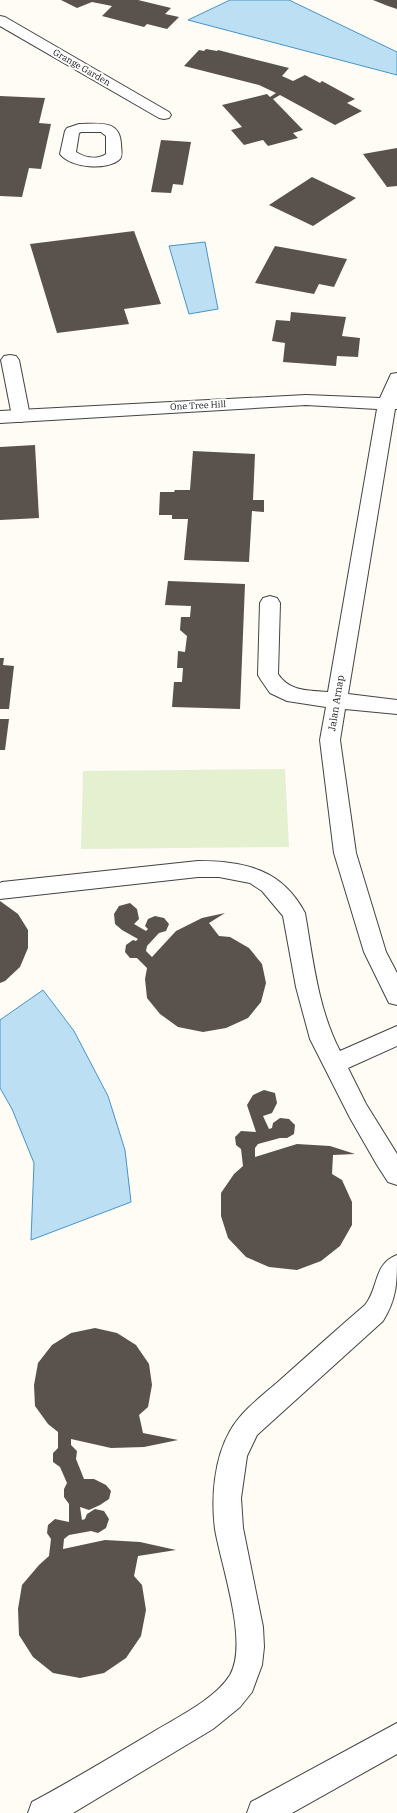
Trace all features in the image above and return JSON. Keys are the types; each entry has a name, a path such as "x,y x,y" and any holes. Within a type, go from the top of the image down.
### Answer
{"street":[{"name":"Grange Garden","path":"0,20 164,114"},
{"path":"10,360 21,416"},
{"name":"Jalan Arnap","path":"397,378 330,740 345,853 375,952 397,996"},
{"name":"One Tree Hill","path":"0,417 136,408 306,400 392,403"},
{"path":"270,603 268,675 277,688 294,696 397,707"},
{"path":"2,891 198,869 233,871 257,877 270,885 294,913 308,987 322,1039 374,1138 397,1174"},
{"path":"334,1064 397,1036"},
{"path":"43,1813 114,1774 196,1722 225,1701 242,1683 250,1657 249,1620 229,1527 228,1484 236,1448 248,1426 374,1313 383,1302 388,1277 397,1266"},
{"path":"262,1813 397,1738"}],"green space":[{"path":"285,769 289,847 81,849 83,771"}],"water":[{"path":"230,0 289,0 397,52 397,75 188,20"},
{"path":"205,242 218,309 189,314 169,246"},
{"path":"43,990 74,1031 108,1096 125,1150 131,1202 31,1240 34,1163 12,1109 0,1088 0,1020"}],"building":[{"path":"61,0 138,0 171,8 165,14 179,17 167,29 147,24 144,27 102,16 112,6 92,2 77,8"},
{"path":"373,0 397,0 397,9 388,6"},
{"path":"206,49 218,50 289,68 282,76 293,81 305,75 320,83 322,81 355,99 347,103 362,111 335,125 280,95 273,99 303,130 293,133 298,138 268,146 263,140 244,145 231,130 242,127 222,105 267,94 270,97 276,93 259,85 184,66 199,50 204,51"},
{"path":"0,96 45,98 39,123 51,124 41,169 29,168 22,197 0,196"},
{"path":"161,140 191,142 183,185 173,184 171,193 151,192"},
{"path":"397,148 397,186 387,187 363,154"},
{"path":"312,177 356,198 313,226 269,205"},
{"path":"134,231 161,304 124,309 129,324 57,333 30,244"},
{"path":"275,246 347,259 334,287 319,284 314,294 255,283"},
{"path":"291,312 346,317 342,336 360,338 358,357 337,356 336,366 283,362 285,343 272,341 276,320 290,321"},
{"path":"35,445 39,518 0,520 0,447"},
{"path":"193,451 255,454 253,500 264,500 264,512 252,511 249,562 184,560 188,519 172,519 172,515 159,515 160,492 190,490"},
{"path":"168,581 245,584 240,709 172,707 174,682 182,682 183,668 177,668 178,651 185,652 187,636 180,630 181,617 190,617 191,606 165,605"},
{"path":"0,658 4,658 3,665 14,666 9,709 0,709"},
{"path":"0,719 9,719 5,750 0,750"},
{"path":"0,901 18,914 28,930 28,948 20,967 5,981 0,983"},
{"path":"130,903 137,909 139,919 134,924 146,931 148,929 145,926 148,919 155,916 164,918 169,924 166,931 159,933 147,946 146,951 152,957 176,931 202,918 225,913 209,923 219,936 230,937 249,948 262,964 266,983 261,1002 248,1018 226,1028 203,1032 178,1027 160,1014 147,998 145,979 147,968 137,958 130,958 125,952 126,945 133,940 136,941 138,939 122,930 115,924 114,914 119,906"},
{"path":"264,1090 275,1093 277,1103 272,1113 263,1116 269,1129 272,1128 273,1123 280,1118 289,1119 295,1125 294,1134 287,1138 280,1138 258,1144 255,1148 255,1157 297,1144 330,1146 355,1154 333,1155 332,1174 342,1180 352,1202 352,1225 340,1246 321,1261 297,1270 269,1267 246,1257 228,1238 221,1216 221,1193 234,1174 243,1166 241,1149 236,1145 235,1137 241,1131 256,1132 247,1105 253,1095"},
{"path":"95,1328 117,1333 136,1345 149,1364 152,1385 148,1407 139,1415 143,1433 178,1440 144,1447 111,1448 71,1439 71,1445 77,1451 76,1459 84,1479 94,1479 106,1485 111,1491 109,1499 100,1505 89,1510 80,1507 82,1520 85,1519 87,1514 95,1509 104,1511 109,1519 106,1528 98,1533 91,1531 69,1535 64,1539 63,1549 105,1540 140,1542 176,1550 138,1556 134,1576 142,1585 146,1610 141,1636 126,1658 104,1673 80,1678 53,1673 33,1657 19,1635 18,1609 22,1585 49,1556 51,1539 47,1533 48,1525 55,1519 69,1522 69,1504 64,1497 64,1489 67,1483 60,1467 53,1462 53,1453 58,1448 58,1432 48,1424 35,1406 34,1385 38,1363 52,1345 71,1333"}]}
